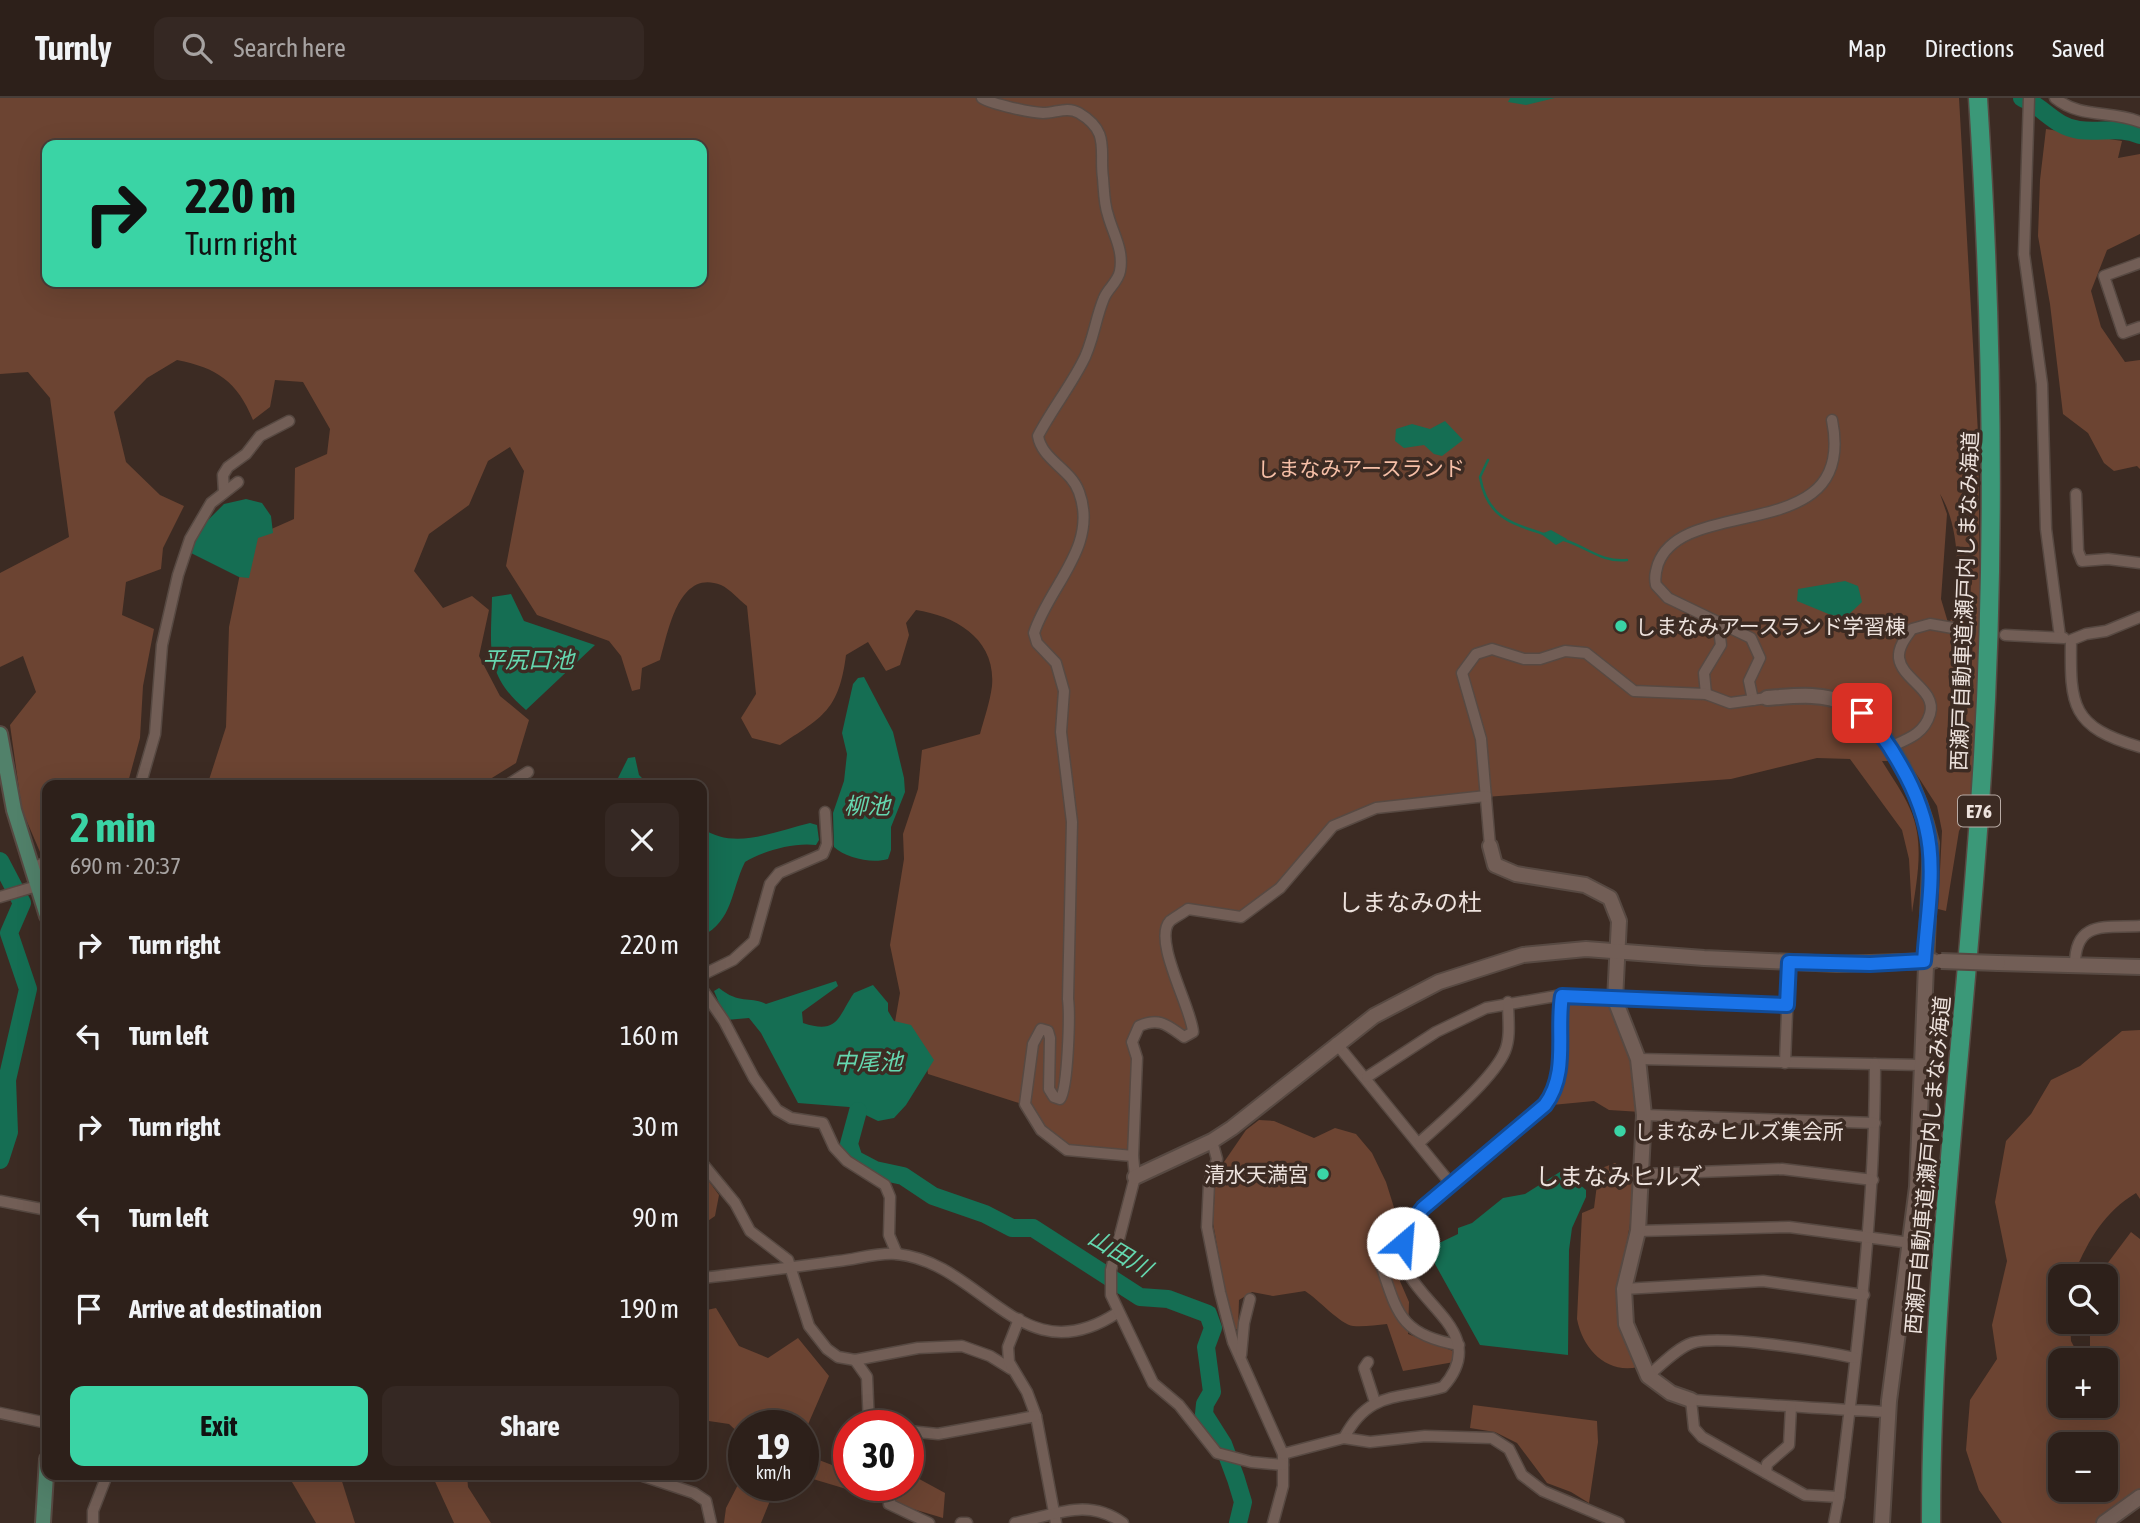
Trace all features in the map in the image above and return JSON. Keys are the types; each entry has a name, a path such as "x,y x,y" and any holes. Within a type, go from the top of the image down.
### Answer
{"highway":[{"name":"西瀬戸自動車道;瀬戸内しまなみ海道","path":"1931,1523 1931,1436 1937,1308 1974,892 1989,622 1992,362 1978,98"}],"main road":[{"path":"0,734 14,810 41,865 37,886 42,901"},
{"path":"43,1523 46,1480"}],"street":[{"path":"982,98 993,104 1043,113 1060,109 1079,112 1091,124 1102,137 1105,151 1101,169 1108,215 1118,237 1121,270 1117,280 1106,292 1097,313 1084,360 1038,436 1047,455 1071,477 1079,490 1083,524 1074,559 1058,582 1034,633 1037,643 1056,663 1064,691 1060,732 1072,822 1068,999 1071,1021 1066,1054 1066,1088 1060,1099 1054,1097 1049,1089 1051,1038 1048,1031 1041,1029 1033,1044 1025,1104 1041,1130 1067,1150 1133,1156"},
{"path":"2029,98 2024,254 2042,384 2046,529 2060,637"},
{"path":"2055,98 2074,111 2123,115 2140,122"},
{"path":"2140,263 2104,276 2123,333 2140,327"},
{"path":"1760,699 1749,681 1760,657 1751,638 1668,598 1660,591 1654,579 1661,557 1668,547 1684,535 1788,506 1813,491 1826,477 1834,459 1832,420"},
{"path":"224,492 223,475 228,467 246,454 260,436 289,421"},
{"path":"142,780 155,734 162,645 169,604 190,540 211,503 238,482"},
{"path":"2076,494 2078,551 2082,561 2108,559 2140,563"},
{"path":"2005,635 2060,637 2071,640 2106,631 2140,617"},
{"path":"1706,694 1704,673 1721,645 1718,622"},
{"path":"1890,747 1913,737 1926,726 1932,708 1926,694 1901,664 1899,657 1902,643 1912,629 1930,624 1970,631"},
{"path":"2071,640 2070,690 2076,710 2092,727 2140,747"},
{"path":"1882,1523 1888,1412 1917,1187 1924,961 1931,843 1914,789 1876,726 1848,704 1810,695 1730,703 1706,694 1634,691 1586,653 1565,651 1540,659 1524,659 1492,649 1476,654 1462,673 1481,739 1490,846 1495,865 1516,874 1584,885 1610,898 1619,920 1615,1000 1638,1059 1644,1115 1638,1231 1624,1289 1626,1324 1648,1376 1671,1393 1691,1399 1888,1412"},
{"path":"515,780 528,772"},
{"path":"1486,796 1399,804 1365,813 1333,826 1280,888 1241,916 1227,917 1197,908 1188,909 1168,923 1165,932 1174,974 1192,1018 1193,1032 1184,1037 1165,1023 1153,1020 1139,1026 1132,1042 1137,1058 1133,1156 1135,1177 1111,1270 1111,1295 1117,1313 1153,1383 1179,1405 1217,1453 1251,1462 1283,1459 1344,1438 1370,1442 1425,1436 1492,1438 1509,1449 1522,1475 1543,1491 1619,1523"},
{"path":"707,973 733,960 754,941 770,884 779,873 823,854 827,844 825,811"},
{"path":"0,897 37,886"},
{"path":"2075,965 2077,943 2085,933 2098,928 2140,926"},
{"path":"1135,1177 1212,1141 1336,1043 1397,1003 1473,970 1546,951 1619,950 1789,962 1870,964 1941,961 2140,967"},
{"path":"1785,1063 1789,962"},
{"path":"707,996 724,1021 754,1078 777,1110 791,1118 823,1123 834,1147 847,1161 885,1185 890,1197 889,1235 897,1254"},
{"path":"1367,1077 1436,1032 1486,1008 1508,1002 1562,996 1787,1005"},
{"path":"1344,1438 1360,1412 1375,1402 1443,1387 1458,1362 1459,1338 1413,1281 1404,1261 1403,1243 1407,1228 1415,1216 1545,1105 1552,1095 1560,1063 1562,996"},
{"path":"1420,1142 1456,1109 1501,1059 1506,1049 1508,1002"},
{"path":"1336,1043 1367,1077 1451,1184"},
{"path":"1638,1059 1921,1065"},
{"path":"1834,1523 1864,1295 1873,1180 1875,1063"},
{"path":"1644,1115 1875,1123"},
{"path":"1212,1141 1217,1159 1209,1183 1207,1227 1226,1319 1283,1459 1283,1486 1273,1523"},
{"path":"707,1169 729,1195 750,1231 788,1260 809,1326 827,1349 847,1361 918,1348 962,1346 990,1356 1011,1369 1027,1392 1036,1416 1055,1519"},
{"path":"1643,1174 1782,1169 1873,1180"},
{"path":"0,1201 42,1209"},
{"path":"1638,1231 1789,1227 1911,1243"},
{"path":"707,1277 897,1254 948,1274 1019,1320 1048,1332 1072,1334 1096,1328 1117,1313"},
{"path":"1379,1259 1398,1316 1436,1341 1459,1345"},
{"path":"1624,1289 1763,1281 1864,1295"},
{"path":"1241,1356 1244,1323 1250,1299"},
{"path":"1011,1369 1008,1346 1019,1320"},
{"path":"1648,1376 1690,1343 1715,1340 1814,1350 1855,1358"},
{"path":"855,1360 867,1377 868,1410"},
{"path":"1368,1362 1364,1368 1375,1402"},
{"path":"1691,1399 1694,1429 1703,1437 1805,1495 1839,1497"},
{"path":"1766,1473 1767,1464 1789,1445 1791,1407"},
{"path":"0,1413 42,1422"},
{"path":"924,1433 938,1434 1036,1416"},
{"path":"93,1523 93,1511 105,1480"},
{"path":"655,1480 694,1493 706,1501 711,1523"},
{"path":"2104,1523 2140,1497"},
{"path":"890,1501 889,1504 929,1523"},
{"path":"1015,1523 1055,1519 1096,1508 1123,1523"},
{"path":"961,1523 967,1523"}],"green space":[{"name":"しまなみアースランド","path":"0,98 1959,98 1978,433 1980,590 1975,754 1969,812 1959,831 1946,911 1938,909 1942,831 1937,806 1908,761 1882,761 1915,822 1919,847 1912,913 1909,859 1902,830 1850,759 1817,758 1731,779 1418,802 1333,826 1271,895 1241,917 1197,908 1168,922 1169,954 1193,1032 1185,1037 1165,1023 1139,1026 1133,1156 1070,1149 1048,1135 1025,1105 928,1074 926,1061 892,1039 900,993 890,945 904,859 903,834 918,789 922,750 980,734 992,686 992,669 980,643 959,624 945,618 916,610 906,623 909,635 900,665 886,671 868,642 846,655 839,688 826,710 818,719 780,745 752,738 741,718 756,694 747,606 721,585 706,582 694,586 685,594 671,620 660,660 642,668 640,689 632,691 621,656 609,641 537,615 506,566 524,471 510,447 488,461 469,505 429,534 414,571 443,608 472,596 489,610 479,656 500,696 529,720 516,763 489,780 209,780 226,727 229,627 247,540 294,519 295,468 327,454 330,429 303,382 275,380 270,407 253,420 240,395 224,378 204,367 177,360 147,378 114,412 126,462 160,495 184,506 163,548 161,569 126,582 122,615 154,629 143,686 140,738 129,780 42,780 42,857 22,810 10,725 36,692 23,656 0,667 0,573 69,537 50,398 28,372 0,374","holes":["1940,494 1947,508 1957,558 1956,594 1949,626 1941,599 1947,514"]},
{"path":"2046,129 2122,141 2118,158 2140,154 2140,234 2107,250 2091,291 2101,327 2125,362 2140,360 2140,469 2137,466 2114,471 2104,463 2088,433 2063,414 2050,304 2038,236 2040,180"},
{"path":"1568,1003 1614,1003 1634,1059 1641,1112 1609,1110 1594,1101 1552,1105 1561,1078"},
{"path":"2140,1030 2140,1199 2136,1193 2114,1209 2098,1229 2079,1264 2048,1264 2048,1334 2071,1334 2075,1348 2048,1348 2048,1418 2118,1418 2118,1348 2090,1348 2090,1334 2118,1334 2118,1264 2107,1264 2131,1232 2140,1239 2140,1491 2098,1523 2002,1523 1979,1490 1966,1450 1970,1400 1997,1359 1992,1325 2007,1261 1995,1202 2006,1141 2031,1114 2051,1080 2080,1066 2122,1031"},
{"path":"1259,1120 1274,1121 1314,1138 1335,1128 1356,1134 1372,1153 1386,1182 1397,1217 1390,1244 1396,1272 1409,1302 1408,1334 1453,1351 1454,1362 1403,1371 1387,1324 1348,1325 1305,1291 1273,1296 1252,1292 1239,1300 1238,1329 1232,1330 1213,1223 1215,1187 1224,1162 1246,1130"},
{"path":"1615,1163 1637,1179 1620,1287 1638,1367 1627,1368 1616,1367 1598,1357 1585,1341 1577,1319 1582,1213 1594,1208 1599,1169"},
{"path":"707,1179 719,1195 715,1216 707,1222"},
{"path":"716,1308 739,1346 768,1358 798,1338 829,1376 814,1410 728,1410 728,1424 707,1421 707,1310"},
{"path":"1473,1405 1597,1421 1598,1442 1589,1503 1571,1492 1547,1483 1517,1443 1495,1432 1470,1428"},
{"path":"819,1460 833,1465 833,1485 819,1481"},
{"path":"342,1480 355,1523 316,1523 292,1482"},
{"path":"434,1480 467,1480 468,1487 491,1523 454,1523"},
{"path":"924,1482 945,1493 943,1518 886,1501 924,1501"},
{"path":"730,1501 770,1501 761,1523 724,1523"}],"water":[{"path":"1510,98 1555,98 1526,105 1508,102"},
{"path":"1445,421 1463,440 1442,456 1434,454 1424,445 1404,448 1395,441 1396,429 1412,424 1430,429"},
{"path":"246,499 262,503 271,516 273,533 258,538 249,578 239,577 189,552 207,521 224,504"},
{"path":"1551,530 1567,539 1556,545 1541,534"},
{"path":"1845,581 1858,586 1862,602 1846,617 1831,615 1797,601 1798,589"},
{"name":"平尻口池","path":"511,594 524,621 595,645 526,710 503,684 493,660 491,646 492,597"},
{"name":"柳池","path":"864,677 893,732 904,778 905,792 891,827 891,850 888,859 882,860 852,857 834,847 833,813 844,781 847,754 842,733 853,684 858,678"},
{"path":"635,757 639,775 644,780 617,780 628,758"},
{"path":"810,823 817,825 819,840 816,845 779,848 745,862 726,913 707,933 707,831 714,835 741,839"},
{"name":"中尾池","path":"836,981 838,986 802,1012 803,1023 824,1027 831,1025 854,993 873,985 888,1003 888,1011 894,1021 911,1025 934,1060 906,1105 894,1118 878,1121 849,1107 798,1103 761,1033 749,1018 726,1020 714,991 719,988 733,997 766,1004"},
{"path":"1563,1170 1586,1190 1586,1197 1572,1228 1569,1250 1568,1355 1480,1345 1435,1264 1437,1244 1458,1234 1458,1228 1472,1223 1503,1198 1525,1194"}],"waterway":[{"path":"2022,98 2071,128 2087,131 2117,130 2140,135"},
{"path":"1488,460 1480,477 1483,490 1494,510 1511,522 1544,534"},
{"path":"1564,540 1602,557 1627,560"},
{"path":"0,861 22,903 9,933 28,989 7,1080 9,1132 0,1160"},
{"name":"山田川","path":"858,1111 849,1144 854,1159 875,1170 903,1176 933,1196 985,1214 1012,1228 1033,1228 1140,1297 1168,1299 1208,1314 1213,1328 1206,1347 1212,1392 1205,1404 1204,1414 1223,1444 1236,1479 1243,1502 1238,1523"}],"place":[{"name":"しまなみアースランド学習棟","path":"1621,626"},
{"name":"しまなみヒルズ集会所","path":"1620,1131"},
{"name":"清水天満宮","path":"1323,1174"}],"district":[{"name":"しまなみの杜","path":"1410,902"},
{"name":"しまなみヒルズ","path":"1619,1176"}],"route":[{"path":"1403,1243 1407,1228 1423,1208 1545,1105 1552,1095 1560,1063 1562,996 1787,1005 1789,962 1870,964 1901,960 1924,961 1931,869 1931,843 1925,817 1914,789 1890,747 1876,726 1862,713"}]}
